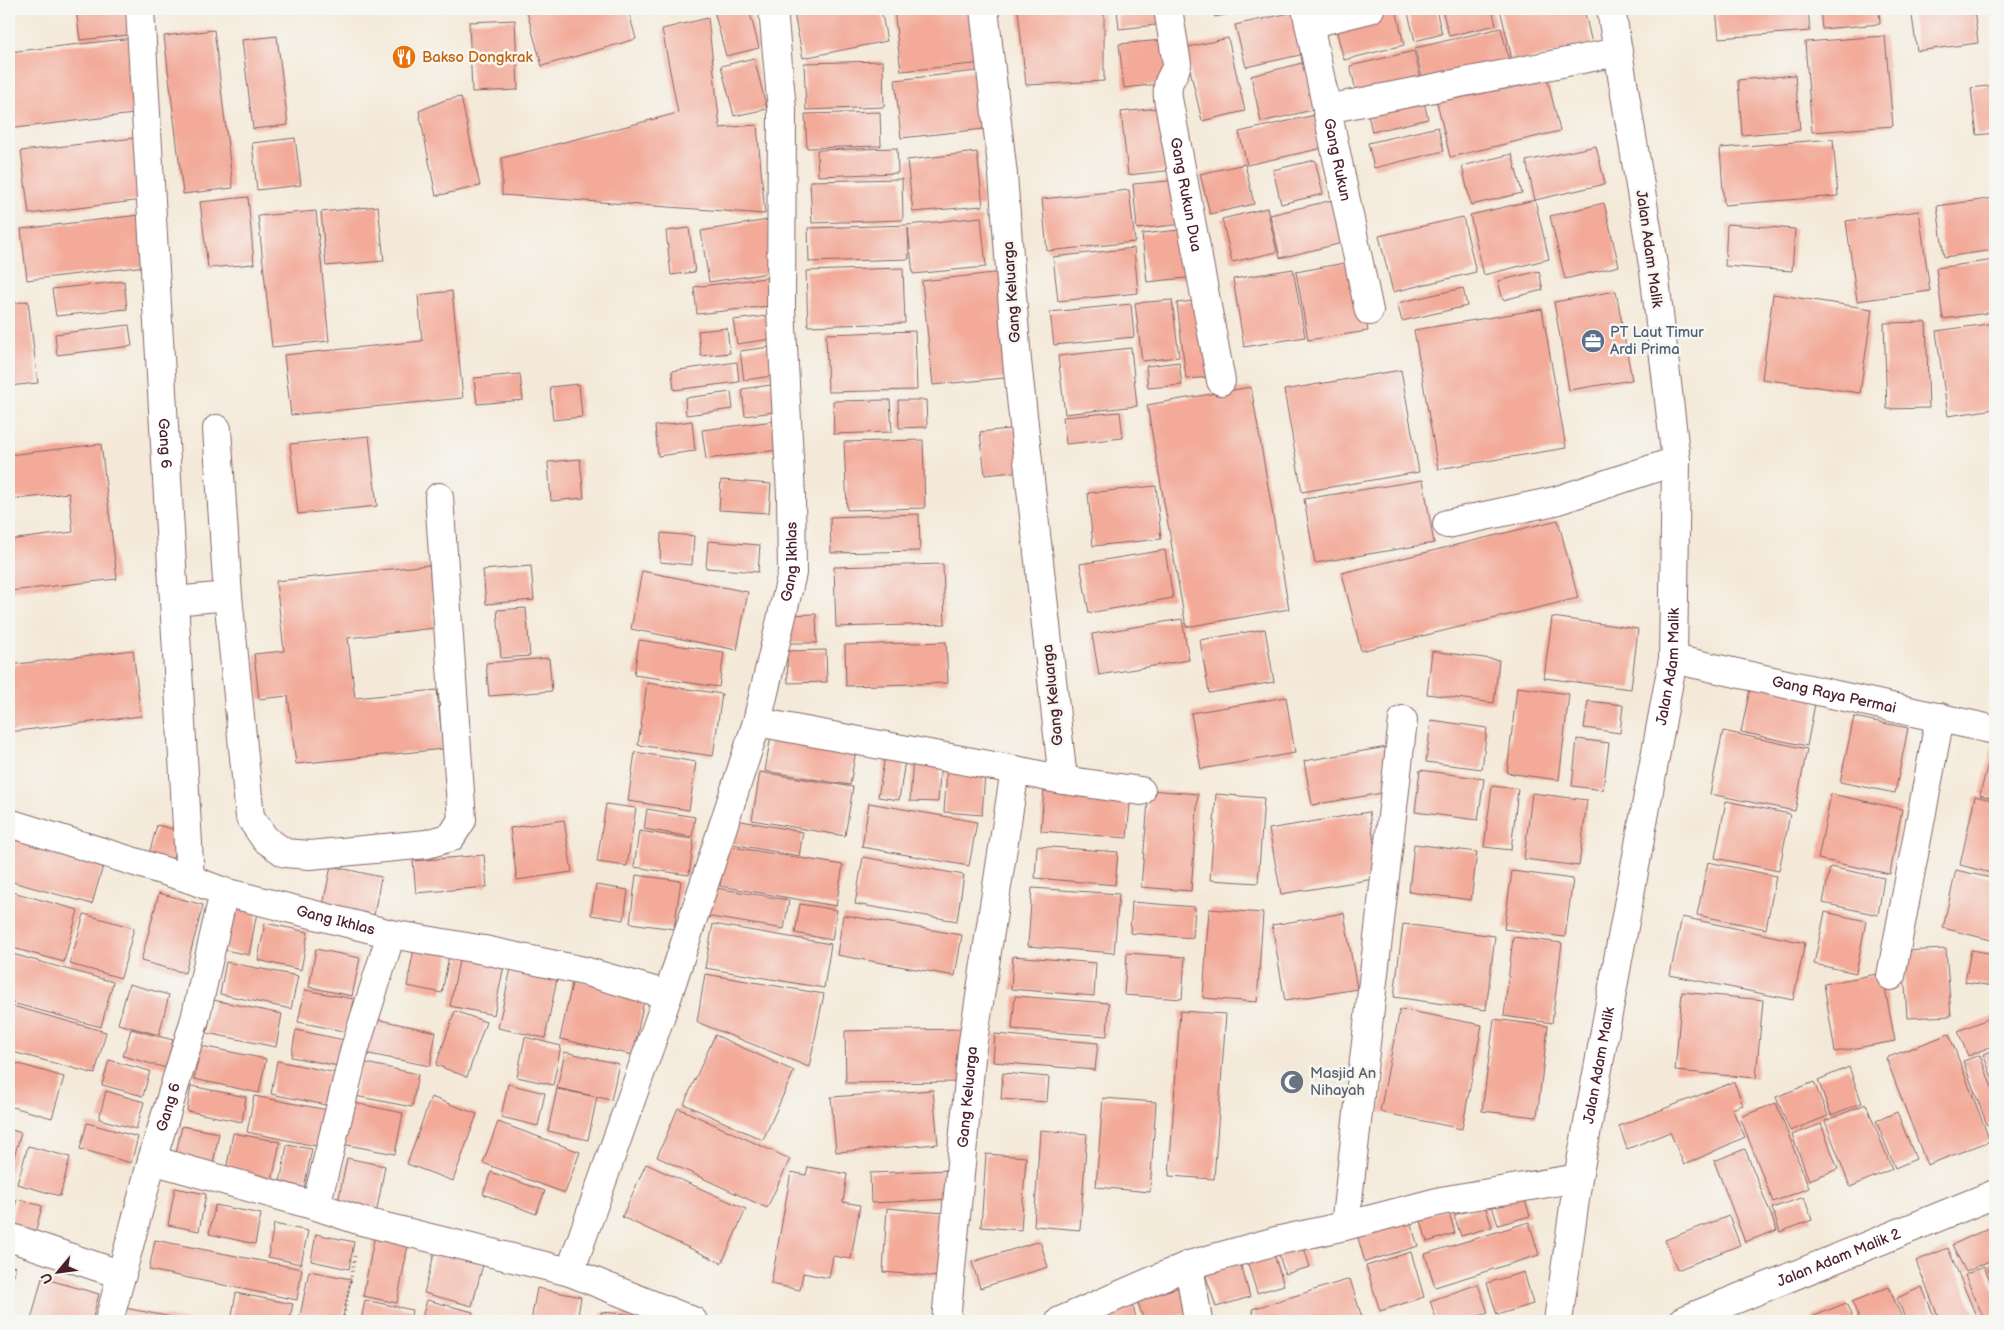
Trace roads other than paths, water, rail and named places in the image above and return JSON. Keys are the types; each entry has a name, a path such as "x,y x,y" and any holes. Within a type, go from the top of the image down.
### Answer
{"street":[{"name":"Gang 6","path":"140,9 190,879"},
{"name":"Gang Ikhlas","path":"570,1272 668,995 757,722 792,573 791,495 781,309 782,110 772,9"},
{"name":"Gang Keluarga","path":"984,9 1003,175 1018,371 1063,780"},
{"name":"Gang Rukun Dua","path":"1168,9 1178,64 1176,71 1169,80 1168,98 1220,382"},
{"path":"1308,16 1370,9"},
{"name":"Jalan Adam Malik","path":"1558,1321 1578,1178 1674,659 1676,461 1654,270 1611,9"},
{"name":"Gang Rukun","path":"1308,16 1369,311"},
{"path":"1327,109 1618,52"},
{"path":"217,429 228,596 250,817 265,839 285,853 310,855 427,844 451,837 462,820 439,497"},
{"path":"1447,524 1555,501 1676,461"},
{"path":"174,601 228,596"},
{"name":"Gang Raya Permai","path":"1674,659 1940,716 1995,730"},
{"path":"1891,976 1940,716"},
{"path":"1345,1226 1403,720"},
{"path":"757,722 1063,780 1141,791"},
{"name":"Gang Keluarga","path":"946,1321 972,1048 1015,770"},
{"name":"Gang Ikhlas","path":"9,822 190,879 224,892 391,934 484,950 584,971 668,995"},
{"name":"Gang 6","path":"109,1321 152,1160 195,1019 224,892"},
{"path":"316,1206 356,1048 391,934"},
{"path":"152,1160 316,1206 361,1221 570,1272 693,1321"},
{"path":"1060,1321 1189,1265 1276,1241 1345,1226 1441,1201 1578,1178"},
{"name":"Jalan Adam Malik 2","path":"1682,1321 1995,1194"},
{"path":"9,1236 122,1275"},
{"path":"1189,1265 1198,1321"}],"place":[{"name":"Bakso Dongkrak","path":"404,57"},
{"name":"PT Laut Timur Ardi Prima","path":"1593,341"},
{"name":"Masjid An Nihayah","path":"1292,1082"}]}
